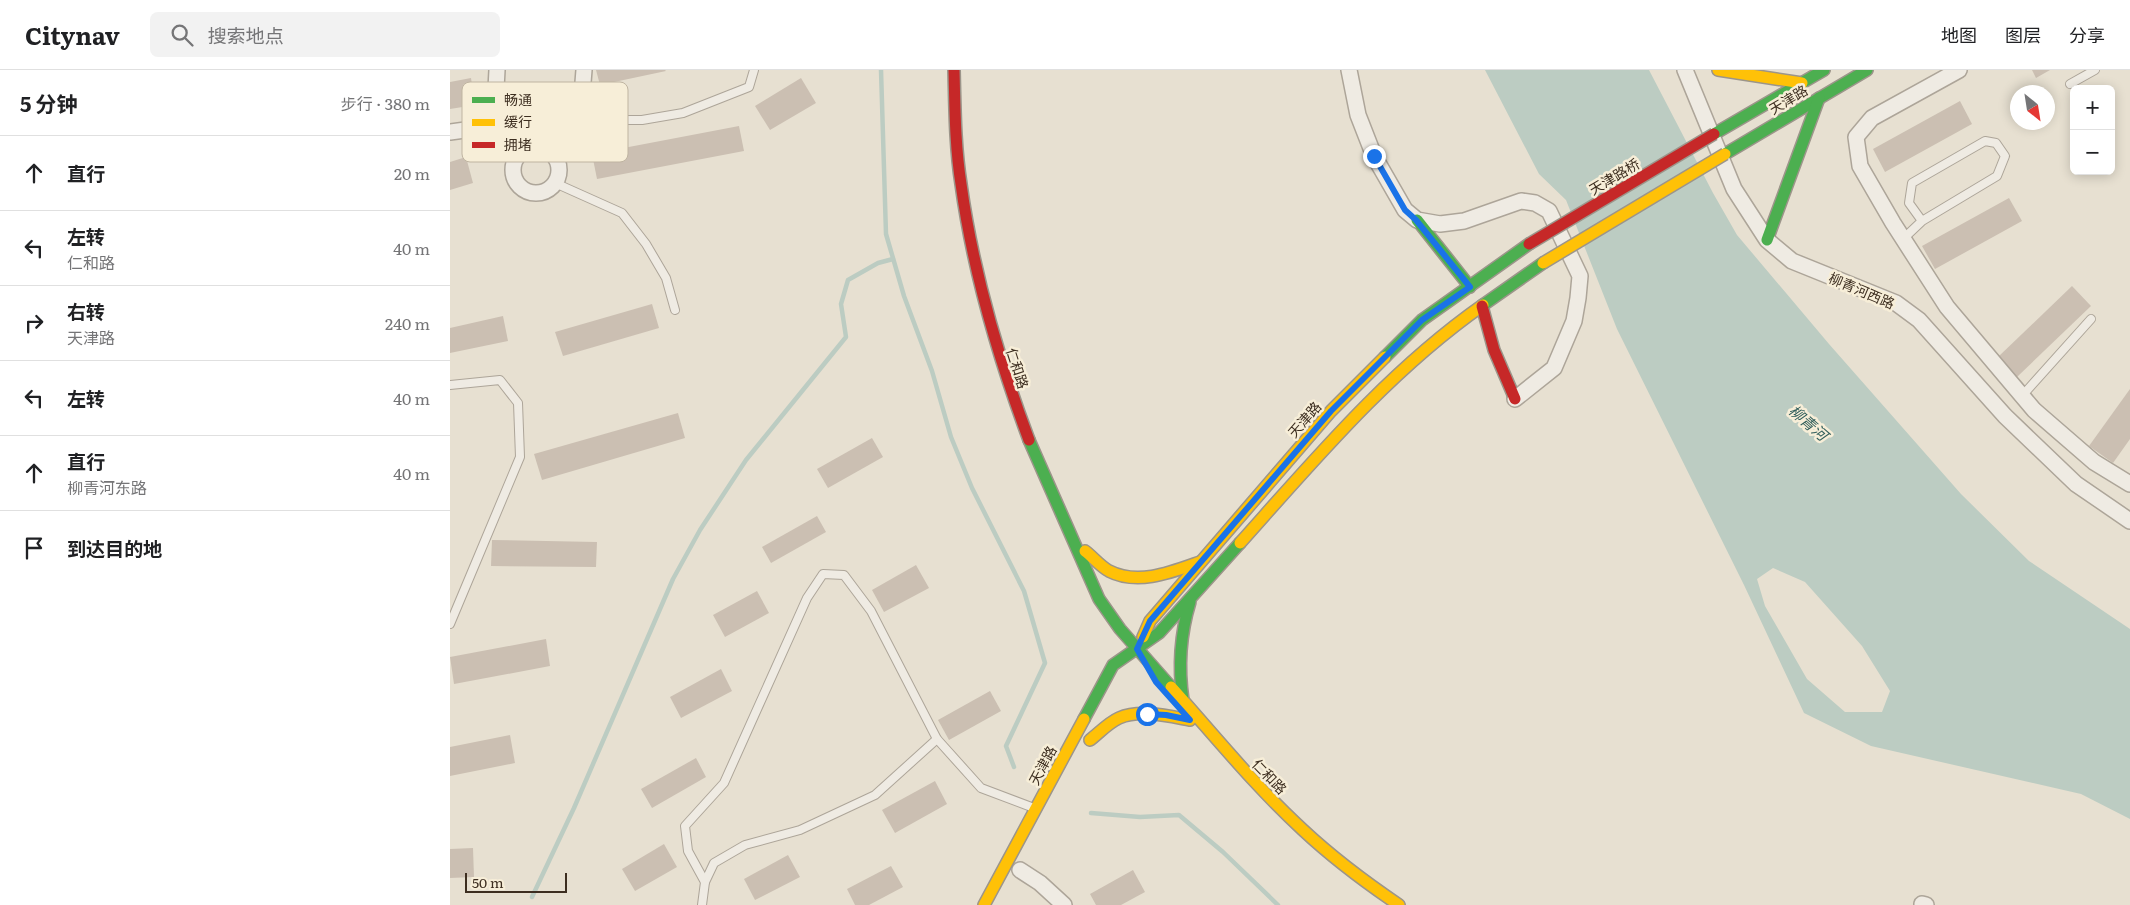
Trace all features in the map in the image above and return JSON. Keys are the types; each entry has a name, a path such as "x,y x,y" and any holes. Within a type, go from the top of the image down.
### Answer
{"main road":[{"name":"仁和路","path":"954,70 955,136 962,195 977,277 998,356 1036,459 1096,593 1115,624 1252,780 1303,831 1398,905"},
{"name":"仁和路","path":"961,70 963,135 969,195 986,284 1004,353 1042,456 1106,597 1156,682 1247,785 1298,836 1356,884 1386,905"},
{"path":"1718,70 1802,83"},
{"name":"天津路","path":"1714,134 1824,70"},
{"name":"天津路","path":"984,905 1113,665 1159,633 1345,426 1390,380 1446,331 1543,263 1867,70"},
{"path":"1767,240 1819,98"},
{"name":"天津路桥","path":"1530,244 1714,134"},
{"path":"1416,220 1470,287"},
{"name":"天津路","path":"1128,667 1150,621 1331,411 1422,320 1530,244"},
{"path":"1482,306 1494,350 1515,399"},
{"path":"1085,551 1110,571 1136,578 1163,575 1202,561"},
{"path":"1183,700 1178,658 1184,621 1192,597"},
{"path":"1102,716 1087,744 1119,718 1147,714 1166,715 1190,720"}],"street":[{"path":"1349,70 1358,115 1374,156 1405,210 1416,220 1440,224 1464,222 1521,201 1536,203 1549,211 1580,276 1574,321 1554,368 1515,399"},
{"name":"柳青河西路","path":"1685,70 1734,189 1767,240 1792,260 1896,303 1919,320 2004,416 2076,484 2130,521"},
{"path":"1959,70 1872,118 1856,137 1860,166 1903,239 1947,307 2022,396 2034,410 2094,462 2130,484"},
{"path":"515,162 513,167 516,182 530,192 539,193 547,191 555,183 559,168 557,162"},
{"path":"1020,870 1040,883 1064,905"}],"lane":[{"path":"628,120 642,120 683,113 749,87 754,70"},
{"path":"2070,84 2095,70"},
{"path":"1903,239 1922,221 1997,176 2005,156 1996,143 1985,141 1912,183 1909,202 1922,221"},
{"path":"555,183 622,214 646,244 666,278 675,310"},
{"path":"2022,396 2091,319"},
{"path":"450,385 500,380 518,402 520,457 450,624"},
{"path":"705,882 688,851 685,826 724,783 807,598 823,574 844,575 871,611 937,738 981,788 1036,809"},
{"path":"702,905 705,882 714,863 745,845 800,830 874,795 937,738"}],"water":[{"name":"柳青河","path":"1485,70 1649,70 1737,235 1829,344 1961,494 2029,561 2130,629 2130,819 2081,794 1871,746 1804,713 1744,585 1617,329 1566,200 1539,174","holes":["1773,568 1805,582 1862,646 1890,691 1882,712 1845,712 1807,679 1765,606 1757,579"]}],"building":[{"path":"596,70 666,71 614,82 599,82"},
{"path":"2032,70 2050,70 2036,78"},
{"path":"471,78 472,82 462,82 462,107 450,109 450,82"},
{"path":"801,78 816,103 770,130 755,106"},
{"path":"1960,101 1972,124 1885,172 1873,149"},
{"path":"739,126 744,151 597,179 594,162 628,162 628,147"},
{"path":"462,158 462,162 467,162 473,183 450,190 450,162"},
{"path":"2009,198 2022,221 1935,269 1922,246"},
{"path":"2072,286 2091,306 2017,377 1998,357"},
{"path":"652,304 659,328 563,356 555,332"},
{"path":"503,316 508,341 450,353 450,328"},
{"path":"2130,389 2130,439 2113,463 2089,446"},
{"path":"678,413 685,438 542,480 534,454"},
{"path":"872,438 883,457 828,488 817,469"},
{"path":"817,516 826,532 771,563 762,547"},
{"path":"492,540 597,542 596,567 491,566"},
{"path":"916,565 929,588 884,612 872,590"},
{"path":"757,591 769,613 725,637 713,615"},
{"path":"546,639 550,666 454,684 450,657"},
{"path":"721,669 732,691 681,718 670,697"},
{"path":"990,691 1001,711 949,740 938,720"},
{"path":"510,735 515,763 450,776 450,747"},
{"path":"696,758 706,777 652,808 641,789"},
{"path":"935,781 947,804 895,833 882,810"},
{"path":"664,844 677,867 635,891 622,869"},
{"path":"473,848 474,877 450,878 450,849"},
{"path":"788,855 800,877 755,900 744,879"},
{"path":"891,866 903,887 869,905 855,905 847,889"},
{"path":"1133,870 1145,892 1121,905 1096,905 1090,894"}],"waterway":[{"path":"881,70 886,234 904,296 932,371 951,437 972,488 1024,591 1045,663 1006,746 1014,767"},
{"path":"532,897 574,808 673,579 700,530 746,460 846,337 841,304 848,280 878,263 893,259"},
{"path":"1091,813 1140,817 1179,815 1223,852 1278,905"}],"traffic: fast":[{"path":"1714,134 1824,70"},
{"path":"1725,154 1867,70"},
{"path":"1767,240 1819,98"},
{"path":"1417,220 1470,287"},
{"path":"1385,357 1422,320 1529,244"},
{"path":"1483,305 1543,263"},
{"path":"1029,440 1099,599 1120,629 1171,687"},
{"path":"1084,719 1113,665 1159,633 1240,543"},
{"path":"1183,700 1181,651 1184,626 1190,602"}],"traffic: slow":[{"path":"1718,70 1802,83"},
{"path":"1543,263 1725,154"},
{"path":"1240,543 1326,448 1385,387 1416,358 1483,305"},
{"path":"1143,637 1150,621 1331,411 1385,357"},
{"path":"1085,551 1109,571 1132,577 1155,576 1200,562"},
{"path":"1171,687 1251,778 1285,813 1338,860 1399,905"},
{"path":"1090,740 1111,723 1127,715 1154,714 1190,720"},
{"path":"984,905 1084,719"}],"traffic: jam":[{"path":"954,70 958,156 972,249 997,346 1029,440"},
{"path":"1529,244 1714,134"},
{"path":"1482,306 1494,350 1515,399"}],"route":[{"path":"1147,714 1166,715 1190,720 1156,682 1137,649 1150,621 1331,411 1422,320 1470,287 1442,250 1405,210 1391,189 1374,156"}]}
